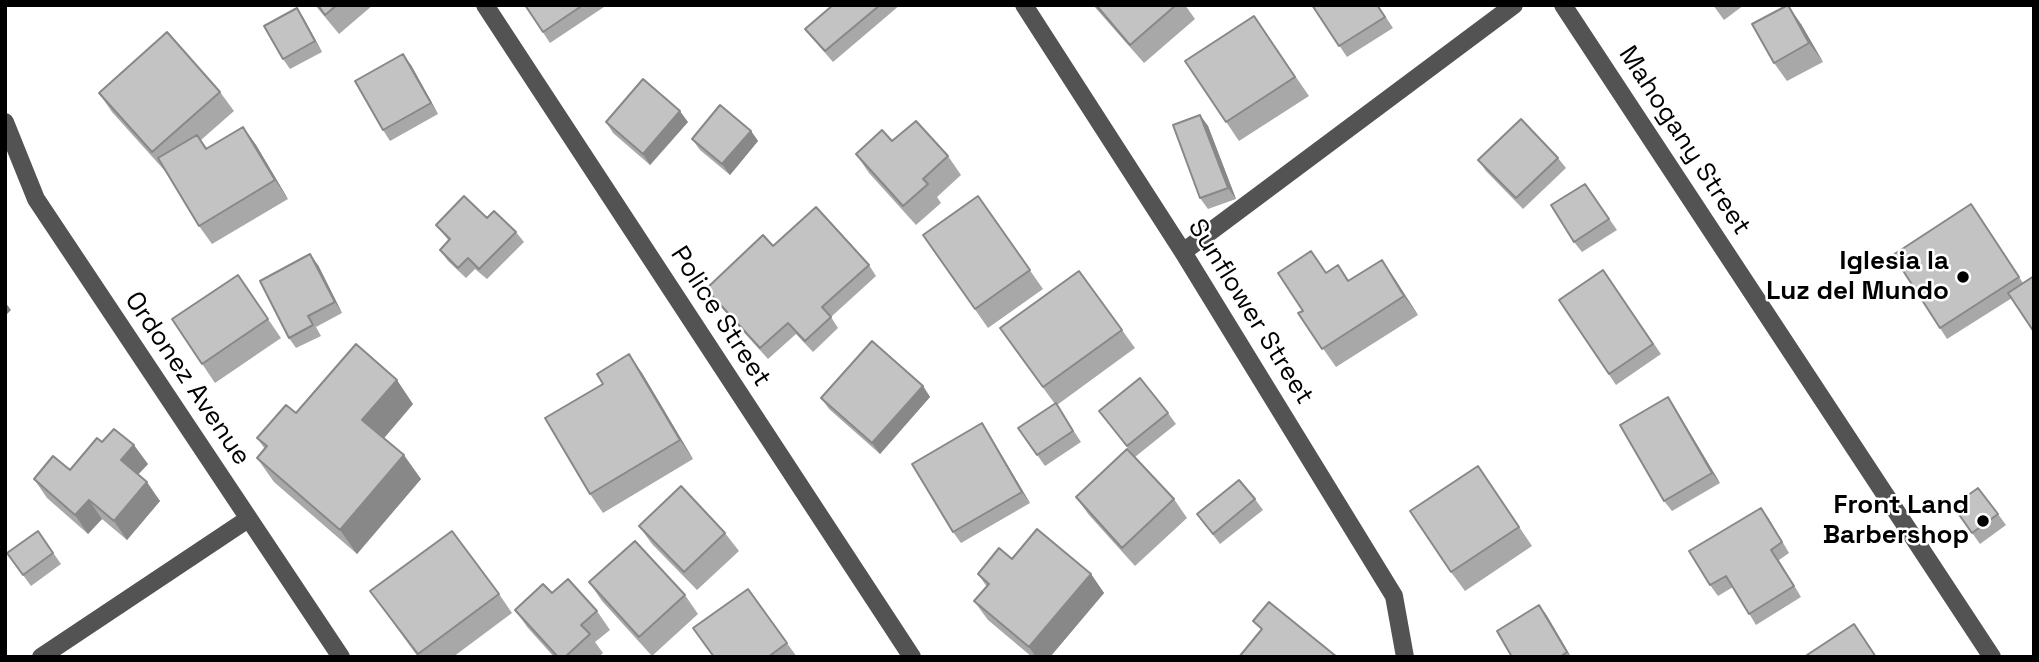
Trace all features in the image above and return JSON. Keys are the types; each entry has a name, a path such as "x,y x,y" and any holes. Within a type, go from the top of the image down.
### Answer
{"street":[{"name":"Police Street","path":"485,5 912,657"},
{"name":"Sunflower Street","path":"1024,5 1183,252 1394,596 1405,657"},
{"path":"1183,252 1514,5"},
{"name":"Mahogany Street","path":"1563,5 1992,657"},
{"name":"Ordonez Avenue","path":"5,122 36,199 341,657"},
{"path":"41,657 248,519"}],"building":[{"path":"318,5 337,5 325,15"},
{"path":"525,5 583,5 543,32"},
{"path":"833,5 880,5 825,51 805,29"},
{"path":"1096,5 1176,5 1130,45"},
{"path":"1312,5 1377,5 1385,17 1339,46"},
{"path":"1788,5 1809,43 1774,63 1752,24"},
{"path":"297,8 315,41 283,59 264,26"},
{"path":"1254,16 1295,77 1226,122 1185,61"},
{"path":"167,32 220,92 152,152 99,93"},
{"path":"403,54 431,103 383,130 355,81"},
{"path":"643,79 680,111 643,154 606,122"},
{"path":"720,105 751,131 722,164 692,139"},
{"path":"1200,115 1228,188 1200,198 1173,125"},
{"path":"1521,119 1558,158 1516,198 1478,160"},
{"path":"916,121 948,156 923,179 928,184 903,206 856,154 882,130 892,141"},
{"path":"243,127 275,180 199,226 158,158 197,135 206,149"},
{"path":"1585,184 1609,219 1574,242 1551,205"},
{"path":"464,196 487,218 494,211 516,232 479,269 468,258 458,268 440,250 450,239 436,225"},
{"path":"978,196 1030,270 975,309 923,235"},
{"name":"Iglesia la Luz del Mundo","path":"1971,204 2019,277 1940,328 1893,255"},
{"path":"816,207 869,265 822,307 831,317 805,341 788,323 760,348 706,289 763,235 773,246"},
{"path":"1311,251 1326,273 1338,265 1348,281 1382,260 1404,296 1322,349 1298,313 1303,311 1278,273"},
{"path":"310,254 335,302 308,316 313,325 289,338 260,281"},
{"path":"1603,270 1653,344 1609,374 1559,300"},
{"path":"1079,271 1122,330 1043,387 1000,328"},
{"path":"238,275 268,319 202,364 172,319"},
{"path":"2034,276 2034,332 2008,293"},
{"path":"872,341 923,386 872,443 821,398"},
{"path":"356,344 397,380 362,420 404,455 340,530 257,458 267,446 257,438 286,405 296,413"},
{"path":"629,354 680,440 590,494 545,418 603,384 597,374"},
{"path":"1140,378 1168,413 1127,446 1099,411"},
{"path":"1668,397 1712,473 1664,501 1620,425"},
{"path":"1056,403 1073,431 1037,455 1018,428"},
{"path":"982,423 1022,492 953,532 912,464"},
{"path":"114,429 134,445 121,460 147,482 114,521 89,500 75,515 34,479 53,456 70,470 97,438 102,442"},
{"path":"1127,449 1174,499 1122,548 1076,497"},
{"path":"1478,466 1519,527 1451,572 1410,511"},
{"path":"1239,480 1255,499 1213,534 1197,514"},
{"path":"681,486 725,533 684,572 639,526"},
{"path":"1978,488 1998,514 1972,533 1953,506"},
{"path":"1761,508 1782,542 1771,550 1794,586 1749,614 1726,576 1710,585 1689,551"},
{"path":"1037,529 1091,574 1029,647 974,601 989,584 978,574 999,548 1012,559"},
{"path":"38,531 53,553 23,575 7,553"},
{"path":"452,531 499,594 418,654 370,591"},
{"path":"635,541 685,595 639,637 589,582"},
{"path":"568,579 597,611 581,625 590,634 565,657 558,657 515,610 543,584 552,593"},
{"path":"748,589 787,643 768,657 714,657 693,628"},
{"path":"1269,602 1337,657 1239,657 1262,629 1253,621"},
{"path":"1539,605 1567,652 1560,657 1512,657 1497,631"},
{"path":"1854,624 1876,657 1804,657"}],"place":[{"name":"Iglesia la Luz del Mundo","path":"1963,277"},
{"name":"Front Land Barbershop","path":"1983,521"}]}
